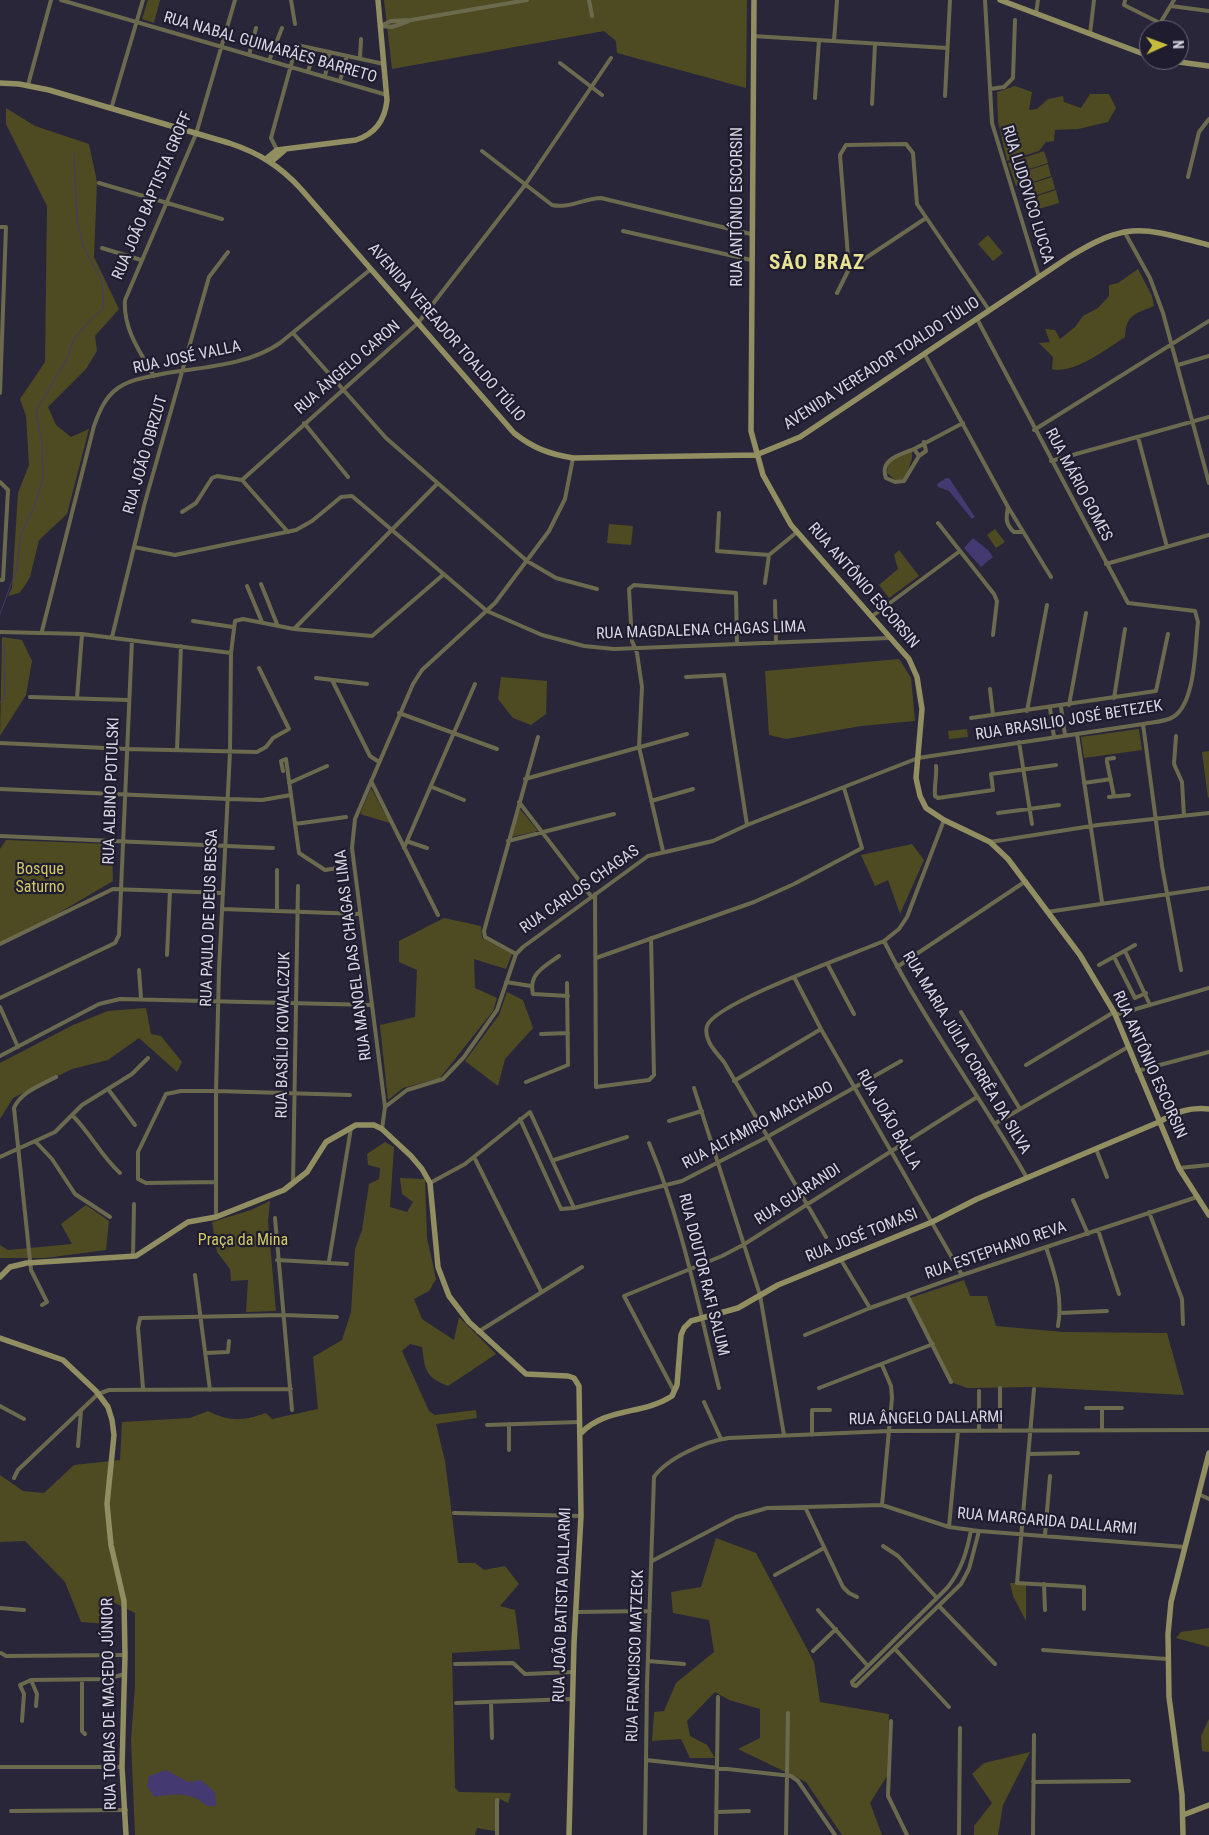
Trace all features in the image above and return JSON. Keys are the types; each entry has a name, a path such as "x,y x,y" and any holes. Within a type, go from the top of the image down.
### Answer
{"street":[{"path":"28,85 51,0"},
{"name":"RUA NABAL GUIMARÃES BARRETO","path":"61,0 386,95"},
{"path":"138,0 140,10"},
{"path":"111,109 143,0"},
{"name":"RUA JOÃO BAPTISTA GROFF","path":"154,376 134,342 125,316 125,300 196,134 235,0"},
{"path":"291,0 295,24"},
{"path":"269,160 277,150 349,142 368,135 381,122 386,95 378,0"},
{"path":"380,26 392,27 411,20 528,0"},
{"path":"589,0 592,16"},
{"name":"RUA ANTÔNIO ESCORSIN","path":"754,0 751,431 756,455 774,498 797,532 909,659 920,688 922,721 916,778 920,796 926,808 944,820 990,842 1008,859 1080,955 1114,1014 1179,1168 1209,1215"},
{"path":"834,41 837,0"},
{"path":"945,96 950,0"},
{"name":"RUA LUDOVICO LUCCA","path":"985,0 995,137 1039,277"},
{"path":"1000,0 1139,52"},
{"path":"1036,14 1038,0"},
{"path":"1090,34 1094,0"},
{"path":"1125,0 1124,5 1154,20"},
{"path":"1162,20 1174,0"},
{"path":"1171,6 1209,11"},
{"path":"990,89 1004,87 1013,78 1015,20"},
{"path":"248,55 256,28"},
{"path":"269,61 282,28"},
{"path":"753,36 947,48"},
{"path":"360,58 361,39"},
{"path":"815,98 819,40"},
{"path":"872,104 875,44"},
{"path":"277,150 271,138 297,46 384,64"},
{"path":"308,72 314,52"},
{"path":"325,77 329,55"},
{"name":"RUA ÂNGELO CARON","path":"242,480 418,323 525,185 612,58"},
{"path":"340,81 346,59"},
{"path":"560,63 602,95"},
{"path":"1189,63 1209,66"},
{"name":"AVENIDA VEREADOR TOALDO TÚLIO","path":"0,83 28,85 196,134 247,150 269,160 293,180 514,432 531,446 554,455 573,458 756,455 800,437 1091,244 1124,231 1149,230 1209,245"},
{"path":"1188,177 1199,132 1209,119"},
{"path":"849,269 840,155 846,146 906,144 913,154 917,204 989,310"},
{"path":"269,160 287,149"},
{"path":"482,151 552,205 560,207 591,198 601,198 751,234"},
{"path":"99,183 222,219"},
{"path":"837,293 849,269 926,218"},
{"path":"0,227 6,227 0,393"},
{"path":"623,230 751,260"},
{"path":"1124,231 1150,278 1172,344 1209,480"},
{"path":"102,248 141,260"},
{"name":"RUA JOÃO OBRZUT","path":"112,638 134,547 208,280 228,252"},
{"name":"RUA JOSÉ VALLA","path":"42,631 99,412 106,400 117,388 132,381 255,356 273,348 371,269"},
{"name":"RUA MÁRIO GOMES","path":"977,318 1034,430 1128,603 1195,611"},
{"path":"1034,430 1209,321"},
{"path":"293,333 386,438 527,561 556,578 597,589"},
{"path":"925,355 1008,507 1051,577"},
{"path":"1178,365 1209,356"},
{"path":"1051,461 1209,417"},
{"path":"304,423 348,477"},
{"path":"924,442 926,450 918,456 904,482 894,482 886,478 884,472 885,464 889,460 914,449 924,442 963,423"},
{"path":"1138,437 1167,547"},
{"path":"914,449 918,456"},
{"name":"RUA MANOEL DAS CHAGAS LIMA","path":"382,1130 385,1107 352,848 356,819 400,713 422,670 487,611 549,531 565,499 573,458"},
{"path":"134,547 175,555 288,532 242,480 217,476 212,478 196,503 182,512"},
{"path":"0,482 8,490 2,580"},
{"path":"294,629 437,484"},
{"name":"RUA MAGDALENA CHAGAS LIMA","path":"288,532 312,521 341,497 352,496 487,611 542,635 577,645 600,648 890,638"},
{"path":"1008,507 1006,519 1008,527 1014,532 1023,532"},
{"path":"719,513 717,551 769,555"},
{"path":"938,523 997,601 993,636"},
{"path":"765,583 769,555 797,532"},
{"path":"1106,564 1209,535"},
{"path":"871,617 960,551"},
{"path":"247,586 262,622 294,629 372,636 444,574"},
{"path":"261,584 277,624"},
{"path":"663,851 650,801 640,747 642,687 632,641 630,589 634,585 736,593 737,644"},
{"path":"775,601 776,642"},
{"path":"1027,711 1046,605"},
{"name":"RUA BRASILIO JOSÉ BETEZEK","path":"918,758 1173,718 1183,708 1190,688 1198,622 1195,611"},
{"path":"1069,706 1086,613"},
{"path":"193,621 233,627"},
{"name":"RUA PAULO DE DEUS BESSA","path":"216,1217 216,1091 222,909 230,752 233,627 235,621 262,622"},
{"path":"1114,698 1126,629"},
{"path":"0,632 42,631 82,634 231,653"},
{"path":"78,698 82,634"},
{"path":"971,718 1069,706 1156,691 1168,634"},
{"name":"RUA ALBINO POTULSKI","path":"0,998 116,943 120,921 132,640"},
{"path":"177,750 181,646"},
{"path":"0,743 126,749 257,752 266,747 273,738 289,729 258,668"},
{"path":"686,677 724,674 747,825"},
{"path":"316,678 367,684"},
{"path":"332,680 370,756 379,762"},
{"path":"404,848 409,842 475,684"},
{"path":"990,689 992,715"},
{"path":"30,697 128,700"},
{"path":"1061,707 1065,735"},
{"path":"1050,708 1054,737"},
{"path":"400,713 497,749"},
{"path":"1143,724 1167,894 1181,970"},
{"path":"525,779 687,734"},
{"path":"1077,734 1102,902"},
{"path":"1176,736 1174,764 1182,782 1184,816"},
{"path":"516,954 485,937 484,932 525,779 538,738"},
{"path":"1019,742 1032,824"},
{"name":"RUA CARLOS CHAGAS","path":"385,1107 406,1090 434,1083 443,1078 464,1057 497,1010 516,954 635,863 663,851 713,841 747,825 918,758"},
{"path":"1114,758 1107,759 1111,779 1111,797 1129,794"},
{"path":"283,771 281,761 286,759 299,854 325,870 344,867 343,863"},
{"path":"936,766 937,777 934,783 935,796 938,798 993,790 991,774 1056,765"},
{"path":"289,783 326,766"},
{"path":"1084,783 1111,779"},
{"path":"371,781 438,915"},
{"path":"432,787 464,800"},
{"path":"596,958 754,902 794,884 862,848 844,788"},
{"path":"0,789 126,796 262,800 275,796 290,795"},
{"path":"650,801 693,789"},
{"path":"519,802 593,895 596,958 596,1087 649,1080 654,1076 651,938"},
{"path":"998,813 1059,805"},
{"path":"990,842 1091,827 1209,813"},
{"path":"508,841 614,814"},
{"path":"295,824 346,817"},
{"path":"826,1237 806,1206 724,1062 708,1041 706,1028 710,1020 739,1002 794,977 884,941 899,929 907,917 944,820"},
{"path":"0,836 273,848"},
{"path":"409,842 427,848"},
{"path":"277,870 277,911"},
{"path":"897,967 1026,881"},
{"name":"RUA BASÍLIO KOWALCZUK","path":"293,1185 298,1004 298,886"},
{"path":"1048,912 1102,902 1209,888"},
{"path":"0,944 113,889 223,893"},
{"path":"167,955 170,891"},
{"path":"222,909 360,914"},
{"name":"RUA MARIA JÚLIA CORRÊA DA SILVA","path":"884,941 897,967 977,1097 996,1123 1027,1178"},
{"path":"1099,965 1135,945"},
{"path":"1125,951 1150,1005"},
{"path":"559,956 536,973 531,986 533,994 537,996 568,996"},
{"path":"1114,957 1135,998 1146,993"},
{"path":"828,965 854,1014"},
{"path":"139,970 141,998"},
{"name":"RUA JOÃO BALLA","path":"794,977 821,1029 962,1275"},
{"path":"506,982 531,986"},
{"path":"526,1082 568,1065 567,983"},
{"path":"1026,1065 1114,1014 1209,988"},
{"path":"0,1056 99,1004 120,999 372,1005"},
{"path":"0,1007 18,1047"},
{"path":"961,1012 1020,1109"},
{"path":"734,1081 821,1029"},
{"path":"540,1034 568,1033"},
{"path":"996,1123 1128,1047"},
{"path":"1137,1071 1209,1052"},
{"path":"0,1157 55,1132 82,1105 132,1074 148,1058"},
{"name":"RUA ALTAMIRO MACHADO","path":"520,1119 561,1209 574,1208 667,1186 718,1164 901,1061"},
{"path":"42,1305 47,1302 31,1270 30,1263 14,1108 17,1102 36,1087 56,1077"},
{"path":"694,1088 760,1294 784,1435"},
{"path":"108,1089 135,1125"},
{"path":"215,1182 146,1183 138,1179 138,1152 161,1100 166,1094 175,1091 216,1091 295,1095 350,1095"},
{"name":"RUA GUARANDI","path":"675,1392 624,1296 743,1244 977,1097"},
{"name":"RUA JOSÉ TOMASI","path":"675,1392 681,1335 684,1328 702,1317 738,1308 778,1285 932,1222 1027,1178 1186,1109 1209,1109"},
{"path":"669,1121 702,1111"},
{"path":"430,1183 474,1157 530,1112 554,1160 574,1208"},
{"path":"73,1116 84,1127 111,1164 120,1172"},
{"path":"0,1277 10,1268 30,1263 133,1256 153,1246 188,1222 216,1217 293,1185 307,1172 326,1142 352,1127 364,1124 382,1130 411,1156 422,1169 430,1183 438,1267 450,1296 478,1332 582,1267"},
{"path":"329,1261 352,1127"},
{"path":"554,1160 627,1137"},
{"path":"35,1141 52,1159 75,1194 110,1217"},
{"name":"RUA DOUTOR RAFI SALUM","path":"649,1143 667,1186 690,1268 719,1388"},
{"path":"1096,1149 1106,1176"},
{"path":"474,1157 541,1291"},
{"path":"1179,1168 1209,1166"},
{"name":"RUA ESTEPHANO REVA","path":"805,1335 870,1308 962,1275 1197,1196"},
{"path":"1073,1200 1088,1234"},
{"path":"133,1256 134,1204"},
{"path":"1149,1212 1180,1294 1183,1324"},
{"path":"275,1218 277,1260 292,1410"},
{"path":"1098,1230 1120,1294"},
{"path":"1046,1246 1058,1284 1060,1313 1058,1326"},
{"path":"277,1260 329,1261 347,1264"},
{"path":"841,1260 870,1308"},
{"path":"195,1275 210,1390"},
{"path":"907,1295 951,1382"},
{"path":"1060,1313 1107,1311"},
{"path":"143,1388 138,1328 140,1318 283,1315 337,1317"},
{"name":"RUA JOÃO BATISTA DALLARMI","path":"478,1332 526,1374 574,1378 579,1386 581,1433 580,1516 573,1672 569,1835"},
{"name":"RUA TOBIAS DE MACEDO JÚNIOR","path":"0,1338 19,1346 52,1354 63,1360 98,1394 108,1407 112,1420 114,1434 107,1504 108,1525 124,1601 125,1674 122,1767 126,1835"},
{"path":"205,1353 228,1352 229,1341"},
{"path":"819,1388 933,1344"},
{"path":"882,1364 892,1398 882,1505"},
{"path":"14,1478 18,1470 98,1394 109,1390 143,1388 210,1390 291,1389"},
{"path":"1000,1388 1000,1431"},
{"path":"1034,1389 1016,1583 1084,1587 1084,1610"},
{"path":"979,1391 979,1431"},
{"path":"581,1433 590,1424 608,1415 662,1402 675,1392"},
{"path":"704,1402 720,1439"},
{"path":"0,1406 24,1419"},
{"path":"1086,1408 1122,1408"},
{"path":"1102,1408 1102,1430"},
{"path":"78,1446 81,1410"},
{"path":"812,1435 812,1410 830,1410"},
{"path":"488,1425 580,1419 590,1424"},
{"path":"508,1424 509,1450"},
{"name":"RUA ÂNGELO DALLARMI","path":"654,1477 665,1464 708,1442 720,1439 889,1432 1209,1430"},
{"path":"950,1526 958,1431"},
{"path":"1028,1454 1078,1453"},
{"path":"1183,1835 1183,1815 1169,1697 1167,1659 1171,1602 1209,1453"},
{"path":"1045,1535 1050,1476"},
{"name":"RUA FRANCISCO MATZECK","path":"645,1835 654,1477"},
{"path":"1198,1494 1209,1499"},
{"name":"RUA MARGARIDA DALLARMI","path":"652,1561 736,1517 767,1508 882,1505 950,1526 971,1530 1185,1546"},
{"path":"805,1507 843,1587 849,1594 857,1597"},
{"path":"454,1513 580,1516"},
{"path":"971,1530 958,1575 937,1598 867,1665 852,1682 853,1685 856,1686 961,1584 972,1560 979,1531"},
{"path":"883,1546 898,1556 937,1598"},
{"path":"775,1575 824,1548"},
{"path":"964,1558 972,1560"},
{"path":"1044,1584 1045,1610"},
{"path":"939,1606 996,1664"},
{"path":"0,1608 24,1610"},
{"path":"818,1610 867,1665"},
{"path":"576,1612 650,1611"},
{"path":"914,1620 918,1625"},
{"path":"813,1650 836,1629"},
{"path":"894,1649 949,1707"},
{"path":"1043,1650 1167,1659"},
{"path":"1,1653 6,1656 125,1655"},
{"path":"648,1662 684,1664"},
{"path":"455,1664 513,1663 525,1674 573,1672"},
{"path":"22,1721 24,1694 20,1685 31,1680 107,1680 125,1674"},
{"path":"31,1680 37,1694 36,1706"},
{"path":"82,1680 82,1731 85,1734"},
{"path":"716,1835 718,1697"},
{"path":"456,1703 573,1699"},
{"path":"491,1702 492,1738"},
{"path":"786,1835 788,1713"},
{"path":"891,1721 888,1796 907,1835"},
{"path":"959,1835 960,1728"},
{"path":"1033,1835 1034,1735"},
{"path":"646,1760 787,1776 798,1781 835,1835"},
{"path":"0,1768 122,1767"},
{"path":"1033,1782 1129,1782"},
{"path":"497,1800 497,1835"},
{"path":"1183,1815 1209,1805"},
{"path":"11,1811 126,1810"},
{"path":"716,1812 749,1812"}],"green space":[{"path":"148,0 160,0 154,23 142,19"},
{"path":"384,0 747,0 746,88 617,53 616,41 604,31 392,69"},
{"path":"1015,86 1032,92 1029,110 1037,109 1048,99 1063,96 1064,102 1081,108 1090,94 1109,94 1116,108 1108,122 1078,129 1055,130 1054,141 1046,142 1039,151 1007,161 998,121 997,92"},
{"path":"6,108 35,126 89,144 97,182 94,257 119,309 95,336 97,351 86,369 48,407 56,425 71,437 89,429 67,514 39,540 30,577 24,587 19,593 8,596 12,588 18,493 29,465 26,416 20,399 45,362 47,206 6,124"},
{"path":"1044,151 1048,163 1023,171 1019,163 1026,183 1016,186 1008,163"},
{"path":"1048,164 1051,176 1027,184 1023,172"},
{"path":"1052,177 1055,189 1031,197 1027,185"},
{"path":"1056,190 1059,203 1035,210 1031,198"},
{"path":"988,235 1003,253 993,261 978,244"},
{"path":"1138,269 1152,296 1154,306 1133,316 1127,324 1125,337 1100,354 1070,368 1052,369 1053,357 1039,343 1050,342 1045,329 1055,330 1060,339 1075,327 1083,316 1098,308 1109,296 1109,285 1118,283"},
{"path":"912,450 912,458 906,478 896,481 887,473 888,461"},
{"path":"609,524 633,526 631,545 607,543"},
{"path":"995,529 1005,542 996,548 987,535"},
{"path":"899,550 919,576 889,598 879,585 898,569 894,555"},
{"path":"2,637 22,640 32,661 26,695 0,736"},
{"path":"899,659 911,678 915,721 861,726 786,739 769,735 765,671"},
{"path":"501,677 547,681 546,714 531,725 513,718 498,699"},
{"path":"967,729 968,737 949,739 948,731"},
{"path":"1139,729 1142,750 1084,758 1081,737"},
{"path":"1209,751 1209,797 1208,798 1202,752"},
{"path":"371,788 390,823 360,814"},
{"path":"520,809 538,831 511,837"},
{"name":"Bosque Saturno","path":"6,840 112,844 113,881 40,924 0,942 0,849"},
{"path":"912,844 924,860 900,914 888,880 875,886 861,855"},
{"path":"444,918 481,926 482,938 512,954 506,969 474,959 475,988 497,998 493,1011 440,1078 403,1088 388,1100 380,1025 415,1017 417,970 399,962 399,941"},
{"path":"507,992 523,1000 533,1028 505,1059 498,1086 465,1061 499,1015"},
{"path":"146,1008 151,1034 161,1036 182,1062 177,1072 139,1038 108,1060 72,1069 13,1098 0,1119 0,1063 73,1025 108,1011"},
{"path":"385,1142 394,1147 390,1207 407,1212 413,1202 402,1194 400,1178 425,1179 427,1238 436,1279 429,1291 414,1299 422,1319 454,1340 459,1317 496,1354 448,1386 430,1376 425,1367 422,1347 410,1344 402,1351 429,1411 435,1415 476,1410 477,1418 436,1424 445,1461 458,1563 475,1563 484,1570 505,1566 519,1584 500,1606 515,1610 520,1649 452,1653 455,1788 459,1792 511,1793 508,1803 500,1799 495,1831 477,1828 475,1835 135,1835 131,1740 135,1686 135,1613 115,1603 104,1601 106,1624 81,1622 65,1582 25,1541 0,1542 0,1475 23,1491 44,1493 74,1465 120,1460 122,1422 190,1418 208,1411 230,1419 250,1418 266,1413 272,1419 318,1409 313,1357 342,1340 351,1312 355,1249 362,1230 369,1184 379,1179 380,1168 368,1165 367,1154"},
{"name":"Praça da Mina","path":"270,1201 268,1221 276,1311 246,1312 248,1280 231,1281 230,1269 217,1252 212,1222 251,1210"},
{"path":"86,1205 109,1221 106,1250 45,1258 0,1258 0,1245 8,1250 72,1244 61,1224"},
{"path":"964,1280 970,1296 987,1296 996,1326 1063,1332 1167,1333 1184,1395 1034,1387 967,1388 951,1382 910,1298"},
{"path":"716,1538 756,1553 814,1662 820,1702 889,1714 887,1776 870,1803 882,1835 842,1835 806,1782 738,1749 760,1738 760,1709 729,1700 715,1692 687,1721 690,1736 707,1745 715,1758 690,1758 681,1739 652,1741 654,1712 664,1711 676,1683 714,1652 709,1620 673,1613 671,1592 701,1587"},
{"path":"1010,1583 1026,1583 1026,1621 1013,1596"},
{"path":"1209,1628 1209,1647 1176,1638 1181,1632"},
{"path":"1209,1719 1209,1752 1202,1751 1201,1736"},
{"path":"1030,1752 1003,1805 998,1835 974,1835 974,1826 992,1803 972,1774 984,1763"}],"shaded area":[{"path":"949,478 975,517 972,519 949,491 938,487 937,484"},
{"path":"973,538 988,550 993,557 981,567 964,548"},
{"path":"166,1770 188,1782 201,1780 215,1792 216,1806 207,1806 189,1796 169,1795 154,1797 147,1786 149,1776"}],"waterway":[{"path":"0,614 17,568 21,534 35,505 43,477 42,445 36,411 67,359 74,339 90,320 104,308 102,281 84,248 77,220 74,153"},
{"path":"0,702 5,697 4,642"}],"district":[{"name":"SÃO BRAZ","path":"817,264"}]}
